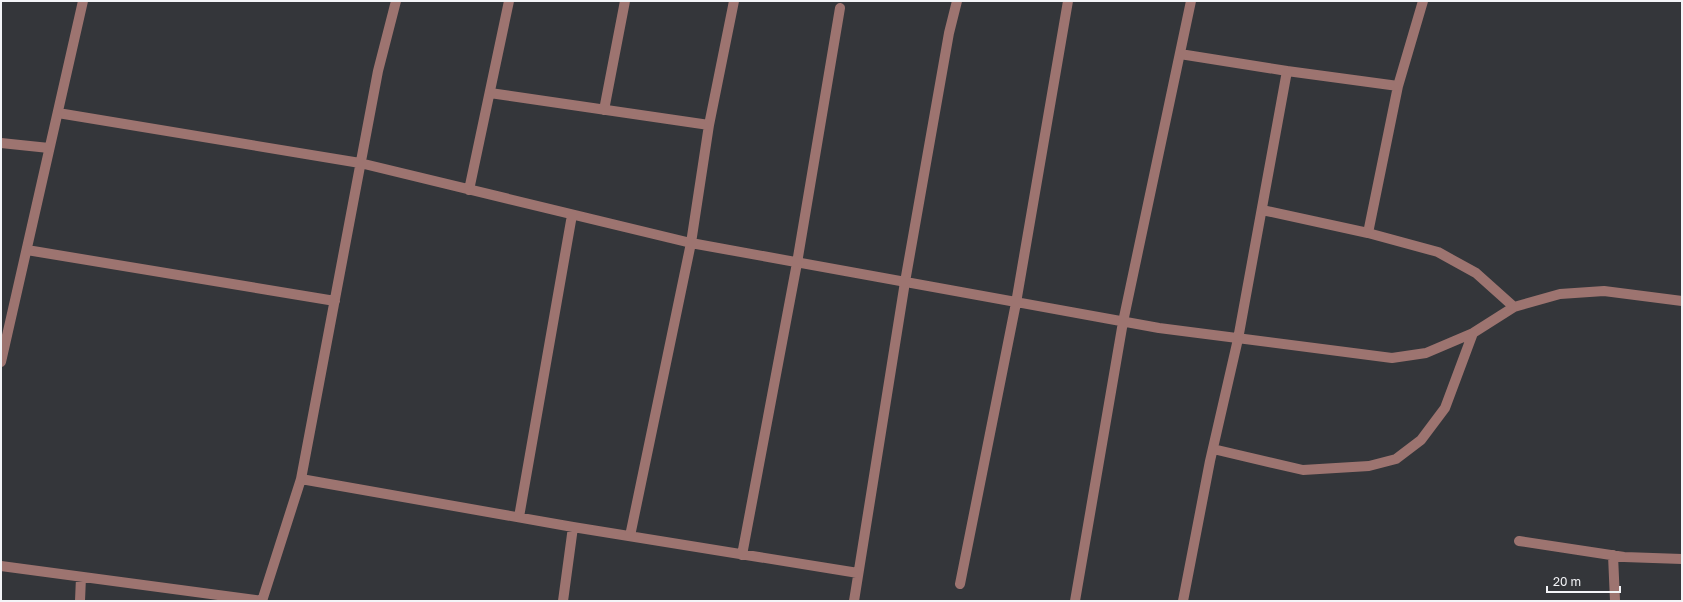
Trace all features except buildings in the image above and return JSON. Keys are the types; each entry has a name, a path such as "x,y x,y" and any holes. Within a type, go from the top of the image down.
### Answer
{"street":[{"path":"1,362 83,1"},
{"path":"1,566 262,601 301,479 378,71 396,1"},
{"path":"470,190 509,1"},
{"path":"604,110 625,1"},
{"path":"630,536 691,243 709,125 734,1"},
{"path":"854,601 905,282 949,33 957,1"},
{"path":"960,584 1016,303 1068,1"},
{"path":"1075,601 1123,322 1191,1"},
{"path":"1368,233 1398,86 1423,1"},
{"path":"742,555 797,263 840,8"},
{"path":"1180,54 1287,72 1398,86"},
{"path":"1183,601 1213,450 1238,338 1287,72"},
{"path":"490,94 709,125"},
{"path":"58,113 360,163 691,243 797,263 1123,322 1392,358 1426,353 1473,333 1514,307 1560,294 1604,292 1682,301"},
{"path":"1,143 50,148"},
{"path":"1262,210 1368,233 1438,252 1476,272 1514,307"},
{"path":"519,517 572,215"},
{"path":"27,250 335,300"},
{"path":"1213,450 1303,470 1369,466 1396,459 1421,440 1445,408 1473,333"},
{"path":"301,479 573,527 858,574"},
{"path":"563,601 573,527"},
{"path":"1519,541 1613,555 1682,559"},
{"path":"1613,555 1615,601"},
{"path":"80,601 81,577"}]}
